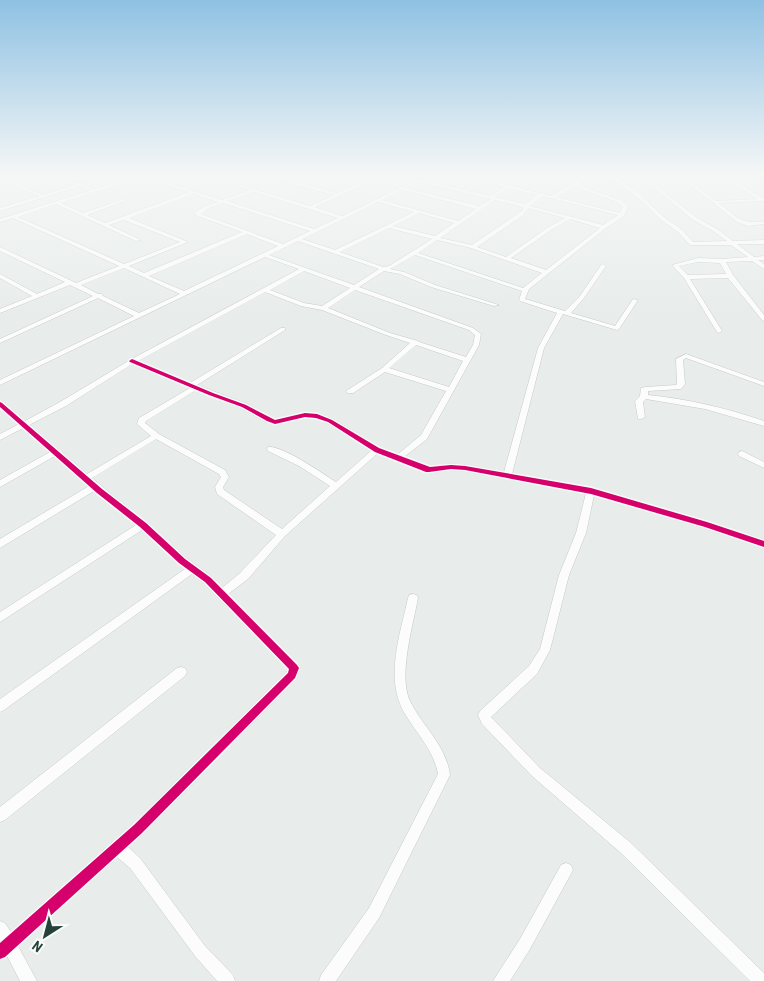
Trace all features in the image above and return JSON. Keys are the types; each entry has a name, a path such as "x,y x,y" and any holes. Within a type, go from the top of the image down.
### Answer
{"street":[{"path":"22,221 183,293"},
{"path":"96,221 138,240"},
{"path":"106,225 117,221"},
{"path":"0,311 185,242 131,221"},
{"path":"214,221 283,246"},
{"path":"284,221 315,231"},
{"path":"0,383 334,221"},
{"path":"336,252 402,221"},
{"path":"451,221 459,223"},
{"path":"323,308 383,269 391,267 414,253 462,221"},
{"path":"473,247 512,221"},
{"path":"508,258 564,221"},
{"path":"579,221 604,228"},
{"path":"614,221 525,290 522,300 618,328 635,300"},
{"path":"666,221 680,231 692,244 764,242"},
{"path":"698,221 715,230 764,268"},
{"path":"740,221 752,225 764,223"},
{"path":"390,227 473,247 546,272"},
{"path":"143,276 245,233"},
{"path":"298,239 383,269 496,305"},
{"path":"0,249 100,295 138,315"},
{"path":"414,253 525,290"},
{"path":"265,255 475,332 478,337 476,345 424,437 398,458"},
{"path":"720,331 686,277 674,265 698,260 722,261 764,258"},
{"path":"722,261 730,276 761,310 764,319"},
{"path":"507,475 542,348 564,312 582,297 603,266"},
{"path":"0,437 63,404 132,361 304,269"},
{"path":"0,276 37,296"},
{"path":"686,277 730,276"},
{"path":"265,290 303,305 323,308 388,334 466,360"},
{"path":"0,342 100,295"},
{"path":"282,534 220,492 219,487 225,477 222,472 156,436 141,424 142,420 283,329"},
{"path":"350,391 384,369 416,342"},
{"path":"644,397 644,390 646,389 678,387 682,384 679,360 686,356 764,384"},
{"path":"132,361 244,406 275,422 305,415 317,416 346,430 377,450 429,470 451,467 465,468 591,491 764,544"},
{"path":"384,369 451,390"},
{"path":"641,417 639,401 640,398 644,397 695,403 727,410 764,424"},
{"path":"0,404 192,570 208,580 284,655 294,668 292,675 118,848 4,949"},
{"path":"86,478 156,436"},
{"path":"271,449 302,464 336,486"},
{"path":"221,594 244,576 282,534 377,450"},
{"path":"0,484 56,452"},
{"path":"742,454 764,465"},
{"path":"0,544 94,487"},
{"path":"591,491 581,533 564,575 545,650 533,670 484,715 486,720 536,772 626,848 761,981"},
{"path":"0,618 143,526"},
{"path":"0,706 192,570"},
{"path":"327,981 374,913 444,775 444,767 437,754 403,700 400,674 413,598"},
{"path":"0,815 181,672"},
{"path":"118,848 135,863 200,950 227,981"},
{"path":"501,981 525,944 566,870"},
{"path":"0,928 4,949 29,981"}],"cycle path":[{"path":"132,361 244,406 275,422 305,415 317,416 330,421 377,450 429,470 451,467 465,468 591,491 764,544"},
{"path":"0,404 99,491 143,525 182,561 208,580 294,668 292,675 138,829 0,952"}]}
